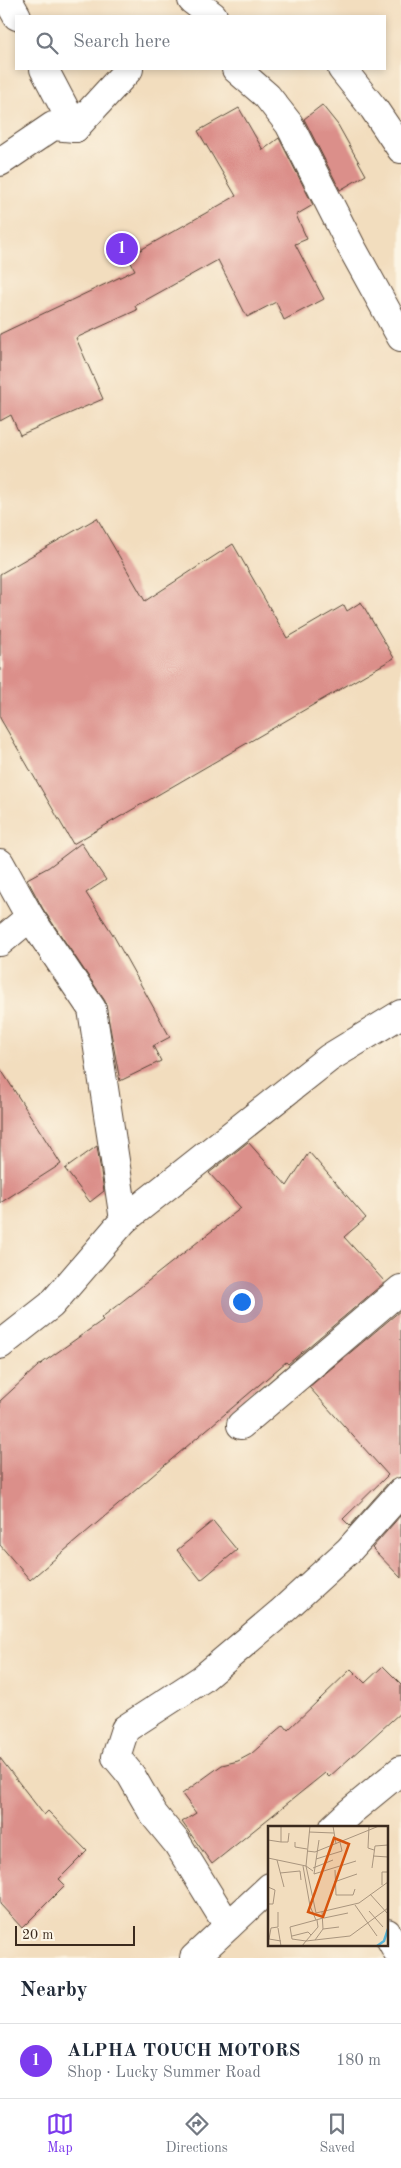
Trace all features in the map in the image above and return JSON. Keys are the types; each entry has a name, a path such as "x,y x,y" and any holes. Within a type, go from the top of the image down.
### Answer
{"street":[{"path":"8,0 16,15"},
{"path":"192,0 212,15"},
{"path":"45,70 75,128"},
{"path":"75,128 128,70"},
{"path":"237,70 267,96 288,124 352,248 401,337"},
{"path":"343,70 401,149"},
{"path":"0,162 53,126 75,128"},
{"path":"0,863 30,917 92,1008 124,1220"},
{"path":"0,942 30,917"},
{"path":"0,1345 51,1305 124,1220 329,1058 401,1014"},
{"path":"241,1425 401,1289"},
{"path":"228,1926 177,1843 154,1815 131,1775 116,1757 125,1729 202,1679 280,1613 349,1550 401,1492"},
{"path":"335,1826 401,1770"},
{"path":"194,1958 268,1889"},
{"path":"388,1935 401,1958"}],"building":[{"path":"322,105 338,125 366,175 340,190 304,119"},
{"path":"239,108 263,150 279,138 313,205 296,215 307,239 295,244 324,299 284,320 276,302 247,317 218,260 135,306 137,310 76,338 103,399 20,435 11,415 0,421 0,334 135,270 128,257 236,196 198,131"},
{"path":"97,518 145,601 233,544 287,638 344,605 347,611 361,602 394,658 73,844 0,718 0,574"},
{"path":"81,843 106,880 86,893 112,933 170,1037 153,1046 161,1061 120,1081 105,1001 43,909 27,879 49,867"},
{"path":"0,1068 61,1164 0,1203"},
{"path":"248,1142 287,1186 309,1152 366,1218 344,1237 385,1282 288,1364 286,1362 30,1580 0,1545 0,1401 38,1366 103,1320 101,1318 241,1208 209,1173"},
{"path":"97,1146 104,1191 90,1202 65,1169"},
{"path":"401,1310 401,1477 389,1482 350,1526 343,1519 388,1475 309,1387"},
{"path":"401,1515 401,1578 372,1548"},
{"path":"213,1521 237,1550 201,1580 177,1550"},
{"path":"383,1666 401,1684 401,1712 329,1777 325,1773 212,1864 182,1822 196,1813 182,1794 222,1765 238,1761 251,1754 284,1725 288,1730 351,1669 365,1683"},
{"path":"0,1758 44,1815 48,1811 87,1851 59,1879 65,1885 22,1928 0,1904"}],"place":[{"name":"ALPHA TOUCH MOTORS","path":"122,249"}]}
